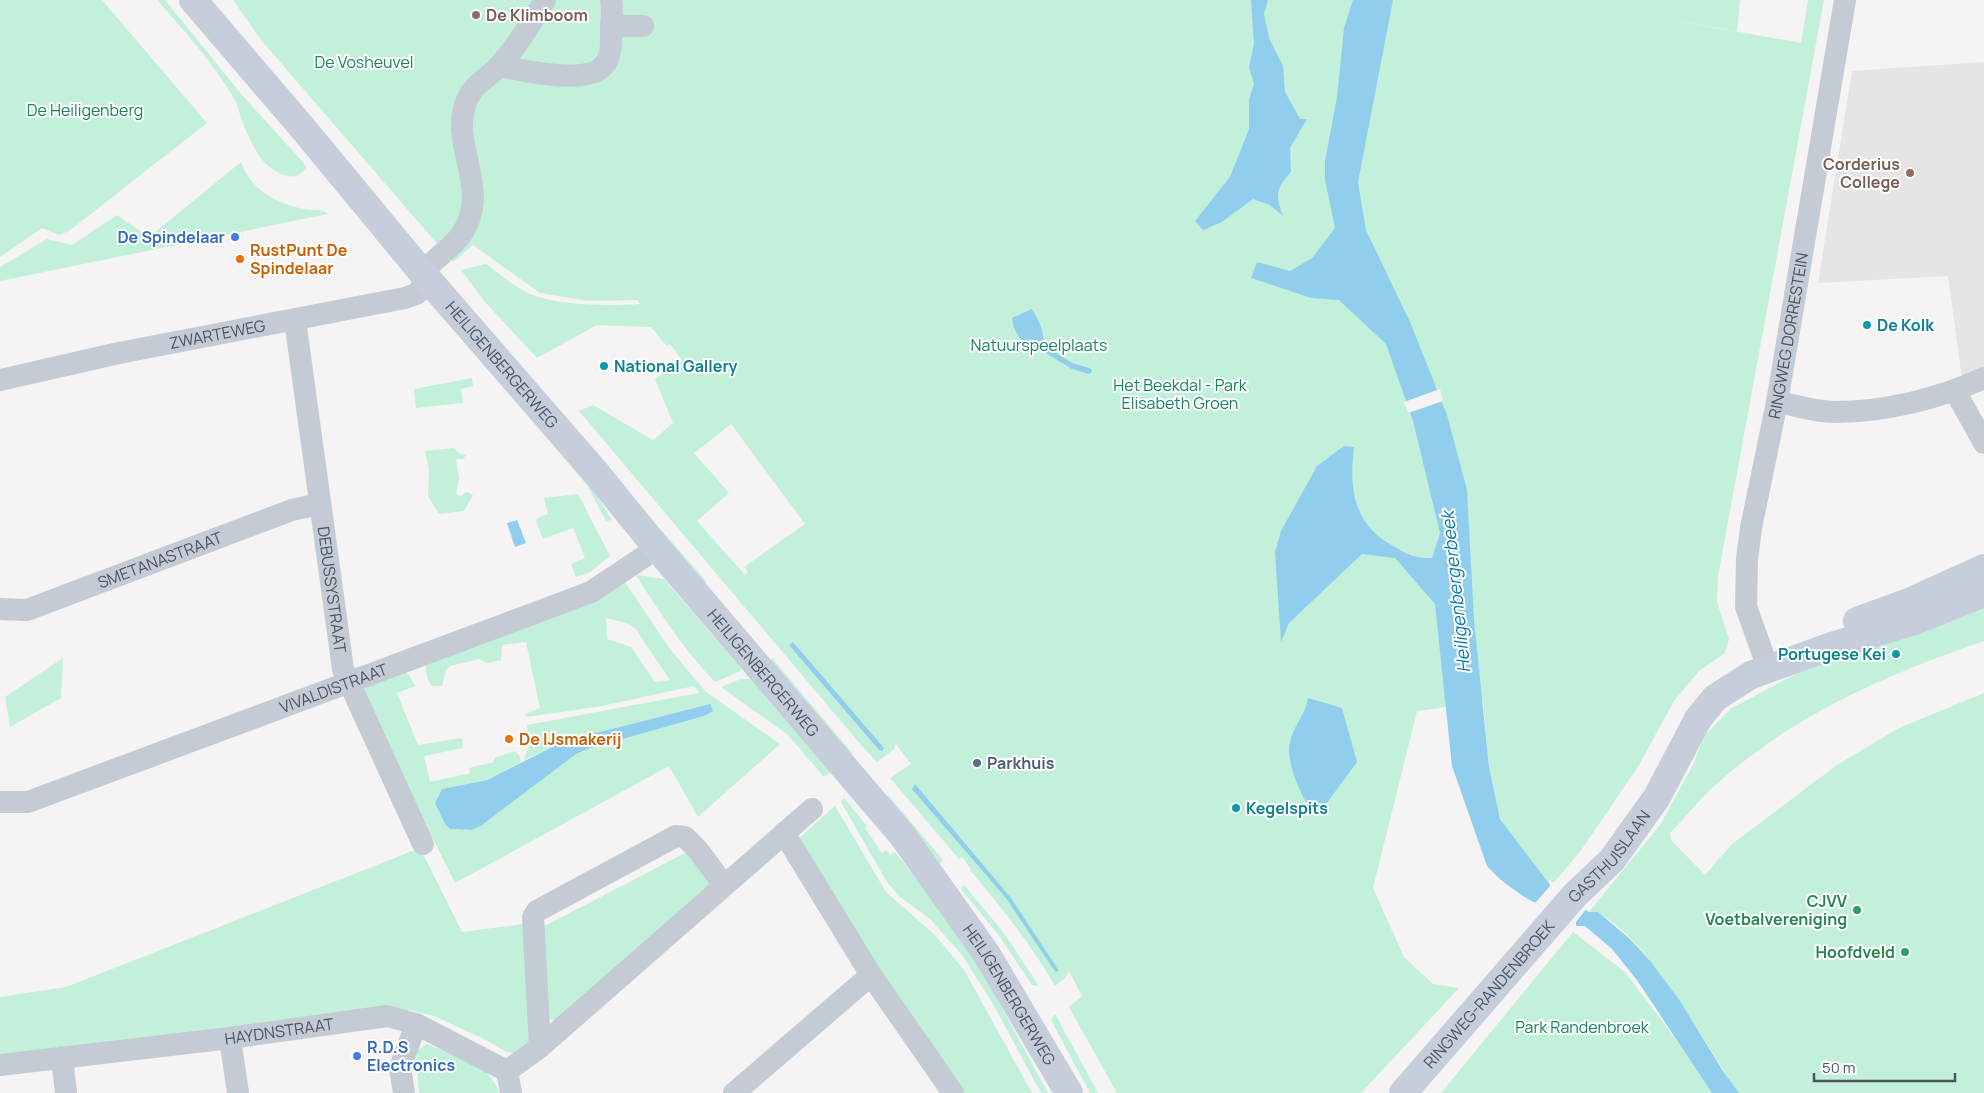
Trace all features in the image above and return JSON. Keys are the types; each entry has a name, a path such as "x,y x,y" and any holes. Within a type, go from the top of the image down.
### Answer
{"main road":[{"name":"HEILIGENBERGERWEG","path":"193,0 301,126 425,276 591,467 657,548 915,852 986,953 1069,1093"},
{"name":"GASTHUISLAAN","path":"1764,660 1908,602 1984,568"},
{"name":"GASTHUISLAAN","path":"1575,895 1600,845 1644,784 1685,708 1702,688 1722,671 1832,646 1917,620 1984,593"},
{"name":"RINGWEG-RANDENBROEK","path":"1402,1093 1575,895"}],"street":[{"path":"425,276 430,266 462,234 471,214 474,186 464,145 464,106 474,86 499,66 545,0"},
{"path":"499,66 541,73 592,74 604,66 611,47 611,0"},
{"name":"RINGWEG DORRESTEIN","path":"1764,660 1746,607 1747,559 1751,528 1777,402 1845,0"},
{"path":"611,26 643,26"},
{"name":"ZWARTEWEG","path":"0,380 119,353 405,298 419,292 425,276"},
{"name":"DEBUSSYSTRAAT","path":"295,320 343,669 423,844"},
{"path":"1777,402 1833,412 1897,406 1955,391 1984,378"},
{"path":"1955,391 1984,443"},
{"name":"SMETANASTRAAT","path":"0,609 27,610 292,510 320,504"},
{"name":"VIVALDISTRAAT","path":"0,802 28,802 591,592 657,548"},
{"path":"511,1093 507,1071 540,1047 812,809"},
{"path":"784,833 871,975 953,1093"},
{"path":"540,1047 533,917 537,911 676,836 685,837 692,843 724,885"},
{"path":"734,1093 871,975"},
{"name":"HAYDNSTRAAT","path":"0,1065 230,1038 387,1016 416,1024 507,1071"},
{"path":"404,1093 400,1068 416,1024"},
{"path":"230,1038 238,1093"},
{"path":"62,1057 66,1093"}],"shaded area":[{"name":"Corderius College","path":"1984,62 1984,368 1962,378 1948,276 1818,283 1852,71"}],"green space":[{"name":"De Heiligenberg","path":"0,0 102,0 207,123 69,231 59,235 42,228 0,257"},
{"path":"157,0 165,0 242,95 302,161 306,167 302,172 293,176 282,175 263,161 251,141 236,103 227,87 199,48"},
{"name":"Het Beekdal - Park Elisabeth Groen","path":"233,0 1740,0 1737,32 1801,43 1808,0 1824,0 1718,576 1717,602 1729,639 1725,653 1699,671 1674,701 1639,765 1582,849 1551,886 1500,819 1489,767 1483,702 1417,711 1373,888 1404,957 1433,984 1459,988 1361,1093 1117,1093 1069,1007 1082,996 1069,971 1065,978 1055,986 1026,941 970,870 962,857 959,859 890,778 911,764 896,744 894,749 877,762 579,411 593,405 653,440 673,423 655,379 682,360 670,344 667,346 651,327 597,325 537,358 485,302 461,270 486,264 528,293 568,303 640,304 638,300 588,301 540,293 473,245 453,262 261,40","holes":["731,424 805,524 744,567 748,572 745,575 697,521 729,493 694,453"]},
{"path":"241,162 251,180 266,194 285,204 323,211 328,214 0,281 0,267 47,239 72,245 117,215 149,237"},
{"path":"472,350 583,474 612,520 606,521 587,485"},
{"path":"472,378 473,386 461,389 463,403 416,408 414,389"},
{"path":"454,448 459,453 466,455 463,459 456,459 459,478 456,494 460,496 467,492 473,495 464,511 439,514 428,496 429,470 425,451"},
{"path":"578,494 610,556 590,572 576,577 571,564 585,558 573,528 543,539 536,521 538,518 548,514 544,498"},
{"path":"641,507 707,582 703,586"},
{"path":"636,575 664,579 740,667 741,671 715,682 663,617"},
{"path":"624,581 670,649 706,692 780,744 698,817 669,766 455,883 364,699 364,686 403,671 409,675 415,686 397,693 418,745 462,738 463,748 424,756 430,782 470,773 469,768 494,762 494,758 515,751 519,755 521,762 487,780 443,789 437,796 456,830 472,830 576,754 623,737 704,716 709,704 564,741 524,760 529,746 527,725 699,693 694,686 602,706 526,717 525,714 540,708 526,642 502,645 501,660 487,663 479,659 450,666 446,670 442,686 432,686 430,684 426,671 427,662","holes":["606,618 626,623 635,628 670,680 655,682 631,647 607,639"]},
{"name":"CJVV Voetbalvereniging","path":"1984,601 1984,641 1913,667 1879,682 1845,698 1780,735 1720,781 1670,833 1671,840 1705,875 1732,844 1837,765 1899,728 1984,693 1984,1093 1739,1093 1671,989 1649,960 1628,936 1608,919 1589,912 1660,825 1693,765 1704,736 1732,708 1798,673"},
{"path":"63,658 61,698 10,727 5,697"},
{"path":"772,658 853,754 849,757 768,662"},
{"path":"741,679 750,679 831,772 824,777 788,735 721,687"},
{"path":"888,795 943,860 939,864 887,799"},
{"path":"844,798 867,826 865,828 882,853 886,850 890,855 895,852 945,915 978,964 1048,1093 1041,1093 993,1004 962,955 930,919 900,897 887,882 841,802"},
{"path":"835,806 886,892 935,935 964,970 1032,1093 962,1093 801,849 799,838"},
{"path":"420,848 462,932 524,924 533,1042 517,1053 507,1052 434,1016 410,1010 375,1010 0,1057 0,997 66,987"},
{"path":"685,853 690,855 712,880 710,888 558,1020 543,1019 537,930"},
{"path":"964,885 1004,933 1039,986 1032,985 1000,937 961,889"},
{"name":"Park Randenbroek","path":"1573,932 1625,972 1681,1046 1712,1093 1441,1093"},
{"path":"1055,1014 1098,1093 1090,1093 1051,1020"},
{"path":"427,1044 479,1067 488,1074 499,1093 419,1093 416,1051"}],"water":[{"path":"1251,0 1268,0 1264,14 1269,38 1283,66 1285,92 1300,119 1307,119 1290,148 1291,172 1282,183 1278,192 1283,216 1270,205 1253,199 1222,222 1203,230 1195,221 1230,177 1249,129 1249,100 1254,84 1249,67 1254,44"},
{"name":"Heiligenbergerbeek","path":"1353,0 1393,0 1358,182 1366,230 1410,322 1447,415 1467,490 1474,620 1489,767 1500,819 1551,886 1589,912 1598,912 1630,939 1651,962 1680,1001 1723,1071 1739,1093 1712,1093 1637,980 1612,949 1585,926 1577,926 1518,893 1487,866 1452,766 1435,604 1395,558 1362,554 1289,623 1281,642 1275,552 1281,531 1317,466 1344,446 1354,447 1352,477 1357,504 1369,527 1380,537 1407,554 1416,557 1432,558 1440,533 1413,421 1386,344 1339,300 1311,298 1251,278 1257,262 1290,271 1312,258 1335,228 1325,180 1325,161 1337,97 1344,28"},
{"path":"1032,309 1042,329 1043,351 1022,340 1013,325 1012,318"},
{"path":"517,520 526,543 515,547 507,523"},
{"path":"793,642 884,748 882,751 879,750 789,645"},
{"path":"1308,698 1342,708 1357,762 1324,807 1313,811 1304,798 1295,778 1289,749 1292,736 1305,709"},
{"path":"710,704 713,711 704,716 590,748 576,754 482,825 472,830 450,829 445,824 435,803 442,789 487,780 564,741"},
{"path":"915,784 1011,898 1059,971 1056,972 1052,967 1006,898 912,789"}],"pier":[{"path":"1440,389 1443,401 1408,413 1404,402"},
{"path":"1549,879 1587,908 1576,922 1576,926 1535,903 1528,903 1536,902 1550,886"}],"waterway":[{"path":"1043,348 1072,366 1089,371"}],"place":[{"name":"De Klimboom","path":"476,15"},
{"name":"Corderius College","path":"1910,173"},
{"name":"De Spindelaar","path":"235,237"},
{"name":"RustPunt De Spindelaar","path":"240,259"},
{"name":"De Kolk","path":"1867,325"},
{"name":"National Gallery","path":"604,366"},
{"name":"Portugese Kei","path":"1896,654"},
{"name":"De IJsmakerij","path":"509,739"},
{"name":"Parkhuis","path":"977,763"},
{"name":"Kegelspits","path":"1236,808"},
{"name":"CJVV Voetbalvereniging","path":"1857,910"},
{"name":"Hoofdveld","path":"1905,952"},
{"name":"R.D.S Electronics","path":"357,1056"}],"park label":[{"name":"De Vosheuvel","path":"364,62"},
{"name":"Natuurspeelplaats","path":"1039,345"}]}
